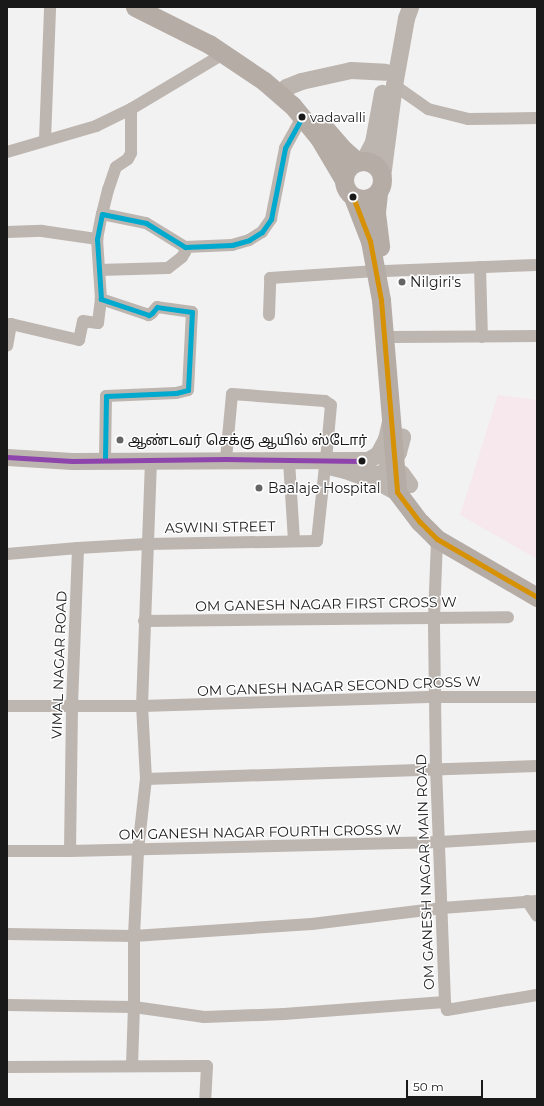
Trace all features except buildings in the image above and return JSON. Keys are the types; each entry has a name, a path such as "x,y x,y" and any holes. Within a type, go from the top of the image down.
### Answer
{"main road":[{"path":"135,7 190,34 283,91 309,109 344,150 360,162"},
{"path":"158,7 257,65 283,91 320,138 344,180 346,189 353,197 380,271 393,337 402,437 403,488"},
{"path":"398,7 389,79 380,185 376,213 393,464 420,522 437,539 537,597"},
{"path":"389,79 410,7"},
{"path":"283,91 301,81 351,70 389,79"},
{"path":"360,162 372,142 385,77 389,79"},
{"path":"344,180 348,168 360,162 368,162 378,168 380,185 374,197 364,200 353,197"},
{"path":"368,460 378,454 386,440 391,418"},
{"path":"345,470 380,474 393,464 402,437"},
{"path":"7,457 72,461 226,459 325,463 368,460 393,464"},
{"path":"325,463 380,483 403,488 412,492 424,508 452,537 537,586"}],"street":[{"path":"45,140 50,7"},
{"path":"7,152 96,126 130,109 223,54"},
{"path":"389,79 428,109 468,120 537,118"},
{"path":"7,346 9,324 79,340 83,321 98,323 101,299 97,239 108,190 116,167 128,159 131,153 130,109"},
{"path":"102,214 146,223 185,247 232,245 250,240 262,232 271,219 285,148 302,117"},
{"path":"7,232 42,231 97,239"},
{"path":"99,270 168,268 182,257 185,252 185,247"},
{"path":"269,315 270,278 380,271 537,265"},
{"path":"480,267 482,337"},
{"path":"101,299 149,315 157,307 192,312 188,390 106,396 105,460"},
{"path":"393,337 537,336"},
{"path":"226,459 232,394 325,401 331,406 325,463"},
{"path":"132,1066 134,936 138,850 146,779 142,706 151,460"},
{"path":"294,461 294,540"},
{"name":"ASWINI STREET","path":"147,544 317,540 325,463"},
{"name":"OM GANESH NAGAR MAIN ROAD","path":"7,1005 134,1007 204,1017 284,1014 445,1002 436,769 434,618 437,539"},
{"path":"7,554 147,544"},
{"name":"VIMAL NAGAR ROAD","path":"70,852 72,705 78,548"},
{"name":"OM GANESH NAGAR FIRST CROSS W","path":"144,621 508,617"},
{"name":"OM GANESH NAGAR SECOND CROSS W","path":"7,706 142,706 436,697 537,697"},
{"path":"146,779 537,766"},
{"name":"OM GANESH NAGAR FOURTH CROSS W","path":"7,851 70,852 440,842 537,836"},
{"path":"7,934 134,936 312,924 442,908 532,901 537,916"},
{"path":"445,1002 447,1010 537,995"},
{"path":"7,1067 207,1066 205,1099"}],"shaded area":[{"path":"498,395 537,400 537,559 460,515"}],"transit line":[{"path":"105,460 106,396 176,393 188,390 192,312 157,307 149,315 101,299 97,239 102,214 146,223 185,247 232,245 249,240 262,232 271,219 285,148 302,117"},
{"path":"353,197 370,241 381,300 397,492 420,522 437,539 537,597"},
{"path":"7,457 72,461 226,459 362,461"}],"place":[{"name":"vadavalli","path":"302,117"},
{"name":"Nilgiri's","path":"402,282"},
{"name":"ஆண்டவர் செக்கு ஆயில் ஸ்டோர்","path":"120,440"},
{"name":"Baalaje Hospital","path":"259,488"}]}
